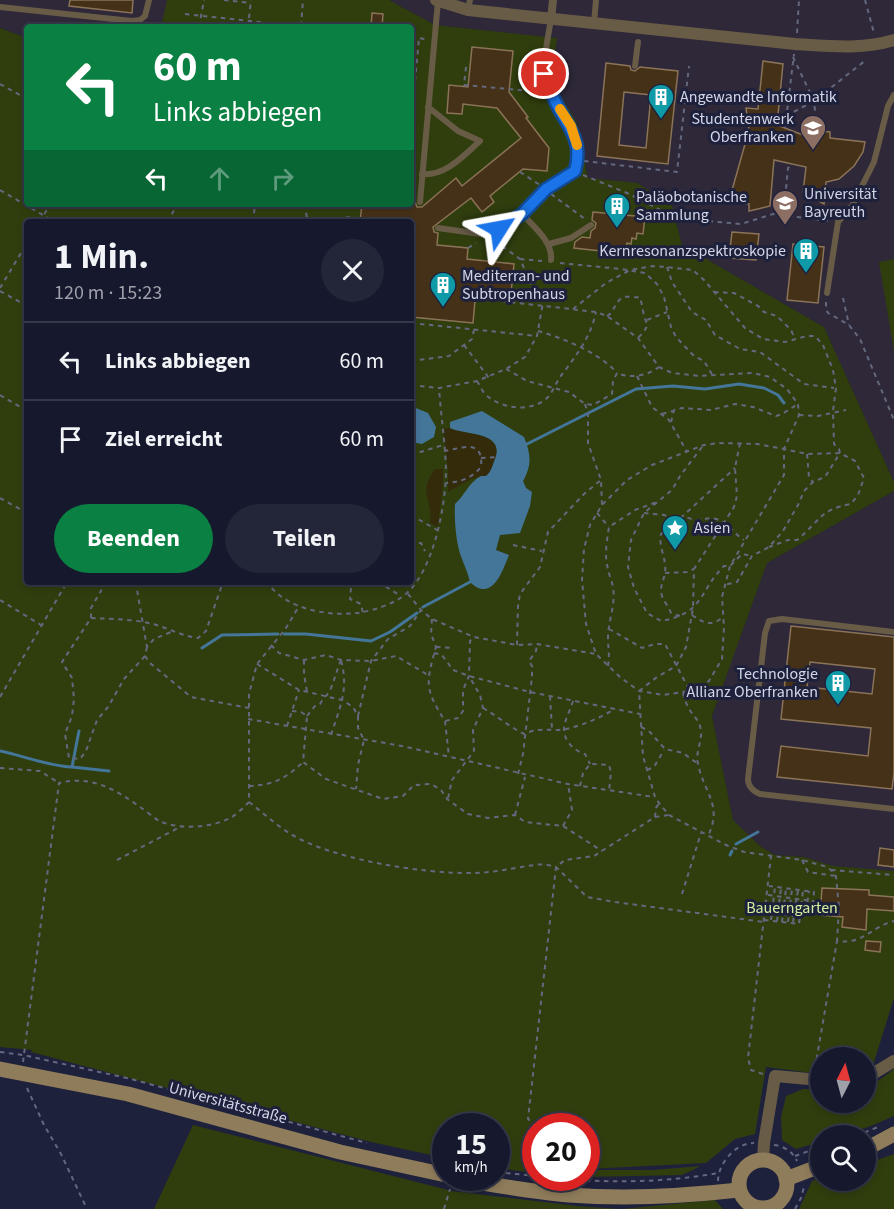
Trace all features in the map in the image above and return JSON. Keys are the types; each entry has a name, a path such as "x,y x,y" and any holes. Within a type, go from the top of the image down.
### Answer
{"main road":[{"name":"Universitätsstraße","path":"0,1069 128,1094 432,1175"},
{"path":"876,1140 889,1129"},
{"path":"763,1160 776,1163 786,1179 784,1194 768,1208 760,1208 747,1202 739,1190 738,1182 744,1169 749,1164 763,1160"},
{"path":"786,1179 810,1170"},
{"name":"Universitätsstraße","path":"510,1188 608,1197 739,1190"}],"street":[{"path":"437,0 550,19 795,44 838,46 893,43"},
{"path":"550,19 553,0"},
{"path":"876,1072 894,1061"},
{"path":"763,1160 775,1076 810,1077"}],"lane":[{"path":"0,7 132,21 140,20 145,16 149,0"},
{"path":"420,202 437,0"},
{"path":"594,24 597,0"},
{"path":"438,228 488,235 522,214 546,189 575,171 578,159 577,141 544,74 550,19"},
{"path":"634,66 638,42"},
{"path":"827,293 838,222 852,206 874,162 888,106 894,95"},
{"path":"422,174 434,175 446,170 480,141 458,131 428,107"},
{"path":"522,214 549,244 552,253 551,261"},
{"path":"549,244 571,238 591,225"},
{"path":"894,632 782,619 770,621 765,633 748,784 754,792 760,794 894,809"}],"path":[{"path":"200,24 204,0"},
{"path":"224,0 251,1 249,22"},
{"path":"301,24 303,0"},
{"path":"785,128 799,0"},
{"path":"865,0 876,45"},
{"path":"185,14 262,24"},
{"path":"414,38 434,40"},
{"path":"414,88 419,38"},
{"path":"793,57 814,101 817,130"},
{"path":"786,116 814,101 866,60"},
{"path":"578,159 589,163 677,172 689,66"},
{"path":"466,67 464,85 552,93"},
{"path":"0,84 24,97"},
{"path":"792,215 786,189 788,168 793,164"},
{"path":"575,171 670,214 696,220 741,224 773,214 838,222"},
{"path":"520,172 546,189 591,225"},
{"path":"0,190 24,204"},
{"path":"30,207 51,219"},
{"path":"42,219 48,207"},
{"path":"342,219 342,216 357,219"},
{"path":"488,235 520,259 542,305"},
{"path":"24,248 0,289 24,304"},
{"path":"520,259 645,273 657,284 664,297 676,337 694,356 704,361 713,376"},
{"path":"414,385 439,388 489,378 525,357 537,336 551,261"},
{"path":"573,309 606,283 630,270 653,266 693,270 745,328 763,339 784,342 815,336 824,345 833,370 836,388 833,411 834,444 840,453"},
{"path":"667,267 672,282 692,312 706,320 715,334 740,349 760,352 804,384 836,388"},
{"path":"714,292 734,294 758,306 764,312 777,316 790,330 795,340"},
{"path":"827,293 828,313 849,325 860,339 894,420"},
{"path":"607,316 612,314 618,300 626,296 639,297 647,325 638,338"},
{"path":"475,298 596,312 607,316 638,338 659,367 672,374 713,376 753,373 770,377 787,389 798,404 799,415 784,449 784,475 757,523 744,540 730,566 724,585 722,659 709,681 690,692 663,695 639,691 596,654 586,624 582,580 584,549 590,525 602,505 627,480 652,465 704,445 740,443 784,449 807,454 840,453 855,461 864,478 858,495 851,504 835,507 822,514 811,529 797,540 788,540 752,556 737,582 724,585"},
{"path":"843,298 849,325"},
{"path":"477,381 487,396 512,408 523,408 541,402 549,396 580,349 594,324 596,312"},
{"path":"647,320 667,312"},
{"path":"414,323 537,336"},
{"path":"414,361 449,356 472,339 474,330"},
{"path":"538,331 557,337 597,357 616,373 624,376 637,376 659,367"},
{"path":"464,345 489,378"},
{"path":"506,369 527,381 569,392 585,404 593,405 610,396 616,373"},
{"path":"637,376 652,407 671,422 687,452"},
{"path":"414,581 429,559 438,530 445,483 439,388"},
{"path":"0,395 24,409"},
{"path":"585,404 588,414 588,443 601,480 602,505"},
{"path":"662,414 682,408 711,410 735,404 753,407 776,416 798,404"},
{"path":"671,422 674,410"},
{"path":"799,415 818,416 846,410"},
{"path":"639,691 676,666 686,647 693,608 694,569 734,507 737,496 735,468 740,443"},
{"path":"414,454 444,444"},
{"path":"704,445 672,490 644,513 631,540 628,567 634,588 647,614 661,621 680,616 693,608 702,598 724,566 730,566 742,554 752,556"},
{"path":"444,451 469,446 479,453 481,458 481,467 471,477 445,483"},
{"path":"769,548 798,505 804,490 813,482 825,477 840,453"},
{"path":"807,454 809,477 813,482"},
{"path":"481,458 496,457"},
{"path":"680,616 671,613 662,595 661,583 665,573 664,557 659,540 661,534 735,468"},
{"path":"517,645 520,594 540,567 548,532 584,494 601,480"},
{"path":"0,498 24,511"},
{"path":"609,527 635,510 661,501"},
{"path":"597,513 609,527 607,567 613,586 614,604 608,639 610,655 608,666"},
{"path":"644,513 664,515 678,520 686,517 695,521 718,519 744,540"},
{"path":"414,517 438,530"},
{"path":"414,545 421,543 425,551"},
{"path":"513,545 543,552"},
{"path":"665,573 687,572 694,569"},
{"path":"0,697 65,585"},
{"path":"104,585 91,608 91,618 62,662 72,678 74,699 72,716 65,734 69,758 80,759 86,751 97,720 108,707 124,679 145,656 147,647 137,590 138,585"},
{"path":"91,618 142,621 156,624 171,632 198,638 206,631 222,585"},
{"path":"270,585 282,598 300,606 331,613 363,613 402,597 411,585"},
{"path":"383,585 402,597"},
{"path":"351,588 350,599 361,604 363,613"},
{"path":"407,593 432,619 474,637 517,645 537,644 596,654"},
{"path":"0,600 41,625"},
{"path":"0,768 40,771 59,783 75,779 93,782 118,791 159,820 182,826 212,825 233,817 249,802 249,694 257,664 286,628 300,606"},
{"path":"356,789 358,765 364,741 358,728 358,716 371,661 388,639 410,626 421,610"},
{"path":"692,615 704,623 711,624 723,617"},
{"path":"432,619 431,634 436,647 430,663 428,688 434,704 445,721 449,757"},
{"path":"609,629 642,648 654,644 665,644 690,692"},
{"path":"147,647 154,639 171,632"},
{"path":"445,721 458,718 463,711 464,690 469,676 470,641 474,637"},
{"path":"518,774 524,753 524,734 532,677 532,666 529,661 536,651 537,644"},
{"path":"271,645 279,653 304,660 326,655 341,660 371,661 396,656 428,675"},
{"path":"436,647 454,648"},
{"path":"434,654 442,655 453,670 469,676 530,692 640,714"},
{"path":"145,656 150,663 191,697 249,708"},
{"path":"304,660 308,692"},
{"path":"249,786 266,785 287,777 303,762 306,716 331,691 341,660"},
{"path":"331,735 346,678 341,660"},
{"path":"257,664 299,690 342,700 353,707 358,716"},
{"path":"447,799 452,780 474,750 473,730 483,708 480,695 469,676"},
{"path":"287,726 299,690"},
{"path":"639,691 643,756 655,797 669,815 700,833 744,852 824,866 836,876 839,908 837,941 821,1047"},
{"path":"683,693 688,709 697,718 701,732 697,763 712,799 714,813 712,828 708,836"},
{"path":"550,696 552,729"},
{"path":"573,701 564,729 575,751 585,754 590,765"},
{"path":"483,708 511,728 524,734 537,729 564,729 595,720 615,709"},
{"path":"292,711 301,712 306,716"},
{"path":"248,719 402,746 525,776 609,792 655,797"},
{"path":"641,727 649,730 665,749 683,753 697,763"},
{"path":"648,771 654,767 665,749"},
{"path":"303,762 326,779 383,799 403,796 414,785 431,784 468,814 488,818 515,815 525,822 563,826 602,851"},
{"path":"580,786 583,773 590,765 609,765 611,772 609,792"},
{"path":"515,815 525,776"},
{"path":"24,1049 59,783"},
{"path":"563,826 572,810 568,784"},
{"path":"249,802 290,833 332,851 416,870 472,873 544,864 556,867 587,897 681,912 799,924 803,890"},
{"path":"655,817 659,802"},
{"path":"529,1113 556,867 565,860 594,856 655,817 669,815"},
{"path":"117,860 182,826"},
{"path":"682,894 700,833"},
{"path":"765,1074 751,1070 748,1058 771,856"},
{"path":"802,861 808,872 836,876"},
{"path":"831,870 894,875"},
{"path":"766,906 812,912 814,892 769,886"},
{"path":"771,921 775,887"},
{"path":"777,921 781,887"},
{"path":"782,922 786,888"},
{"path":"788,923 792,889"},
{"path":"793,923 798,890"},
{"path":"806,911 808,891"},
{"path":"768,895 813,901"},
{"path":"765,912 800,917"},
{"path":"837,941 859,940 882,924 894,921"},
{"path":"0,1052 131,1078 370,1144"},
{"path":"27,1090 87,1209"},
{"path":"795,1156 810,1151"},
{"path":"600,1180 643,1180 718,1173"},
{"path":"444,1209 448,1191"}],"shaded area":[{"path":"0,0 167,0 162,24 24,24 24,37 0,28"},
{"name":"Universität Bayreuth","path":"389,0 894,0 894,482 824,327 682,245 672,206 638,183 588,178 578,125 560,95 553,78 557,38 435,25"},
{"path":"894,491 894,871 833,866 804,857 775,855 760,846 733,820 712,716 767,563"}],"green space":[{"name":"Bauerngarten","path":"167,0 389,0 435,25 557,38 553,66 554,81 580,132 588,178 638,183 672,206 682,245 824,327 894,482 894,491 767,563 712,716 733,820 760,846 775,855 804,857 833,866 894,871 894,998 876,1055 876,1047 810,1047 810,1073 766,1067 755,1134 735,1139 706,1163 600,1168 600,1113 522,1113 522,1171 510,1170 510,1113 432,1113 432,1155 371,1142 31,1052 32,1050 0,1047 0,28 24,37 24,207 414,207 414,24 162,24"},
{"path":"894,259 894,351 879,262"},
{"path":"894,1069 894,1116 872,1125 810,1125 810,1145 796,1149 782,1140 781,1117 786,1096 803,1089 810,1089 810,1113 876,1113 876,1082"},
{"path":"193,1125 432,1186 432,1191 452,1191 621,1209 154,1209"},
{"path":"894,1154 894,1209 799,1209 810,1185 810,1191 876,1191 876,1160"},
{"path":"701,1166 682,1175 600,1177 600,1170 653,1170"},
{"path":"715,1200 723,1209 621,1209"}],"sand":[{"path":"450,428 489,439 497,450 492,468 486,476 472,479 448,492 443,429"},
{"path":"435,469 443,469 438,527 430,523 426,490"}],"water":[{"path":"414,407 428,413 436,427 434,437 422,444 414,443"},
{"path":"482,411 524,437 529,459 528,470 523,481 526,488 532,492 530,506 520,533 500,535 496,550 509,555 495,583 484,589 470,582 460,553 456,532 455,504 473,482 490,472 497,450 489,439 450,428 450,422"}],"building":[{"path":"70,0 133,0 132,13 69,6"},
{"path":"372,13 383,14 382,24 371,24"},
{"path":"472,47 513,51 509,92 549,148 547,171 523,169 490,196 494,202 482,212 471,198 433,227 434,232 438,233 437,245 468,248 467,259 514,264 511,293 476,289 473,323 414,317 414,219 360,219 362,207 414,207 414,202 417,207 422,207 456,178 462,186 521,138 497,108 463,104 462,114 447,113 449,85 468,87"},
{"path":"763,61 783,64 777,125 808,137 810,130 830,132 830,138 865,142 863,152 854,166 839,179 826,182 824,204 803,192 806,167 774,160 770,206 749,211 749,204 729,201 749,130 746,108 758,109"},
{"name":"Angewandte Informatik","path":"606,63 630,66 631,70 635,71 640,67 678,71 668,164 597,156","holes":["624,92 651,95 646,148 619,145"]},
{"name":"Paläobotanische Sammlung","path":"593,212 645,217 643,234 637,233 636,239 632,238 631,244 627,243 626,248 620,248 619,253 574,248 575,242 582,237 590,238 596,223 592,220"},
{"path":"732,232 759,234 756,260 729,258"},
{"name":"Kernresonanzspektroskopie","path":"793,244 824,247 818,303 787,300"},
{"name":"Technologie Allianz Oberfranken","path":"791,626 894,637 892,789 777,777 781,746 868,756 871,728 781,719","holes":["810,662 875,669 872,694 807,687"]},
{"path":"880,848 894,850 894,867 878,865"},
{"path":"822,888 869,890 869,895 894,897 894,911 867,909 866,930 842,927 843,917 820,915"},
{"path":"866,941 881,942 880,952 865,950"}],"waterway":[{"path":"527,444 636,389 673,386 705,389 739,384 764,388 778,395 784,403"},
{"path":"423,607 470,582"},
{"path":"284,634 371,641 390,632 417,613"},
{"path":"202,648 222,635 278,634"},
{"path":"0,751 45,763 72,767 79,731"},
{"path":"72,767 109,771"},
{"path":"736,844 758,832"},
{"path":"730,855 732,851"}],"slow traffic":[{"path":"560,109 571,126 577,145"}],"place":[{"name":"Angewandte Informatik","path":"661,120"},
{"name":"Studentenwerk Oberfranken","path":"813,151"},
{"name":"Universität Bayreuth","path":"785,226"},
{"name":"Paläobotanische Sammlung","path":"617,229"},
{"name":"Kernresonanzspektroskopie","path":"806,274"},
{"name":"Mediterran- und Subtropenhaus","path":"443,308"},
{"name":"Asien","path":"675,551"},
{"name":"Technologie Allianz Oberfranken","path":"838,706"}],"route":[{"path":"499,229 522,214 546,189 575,171 578,159 577,141 544,74"}]}
